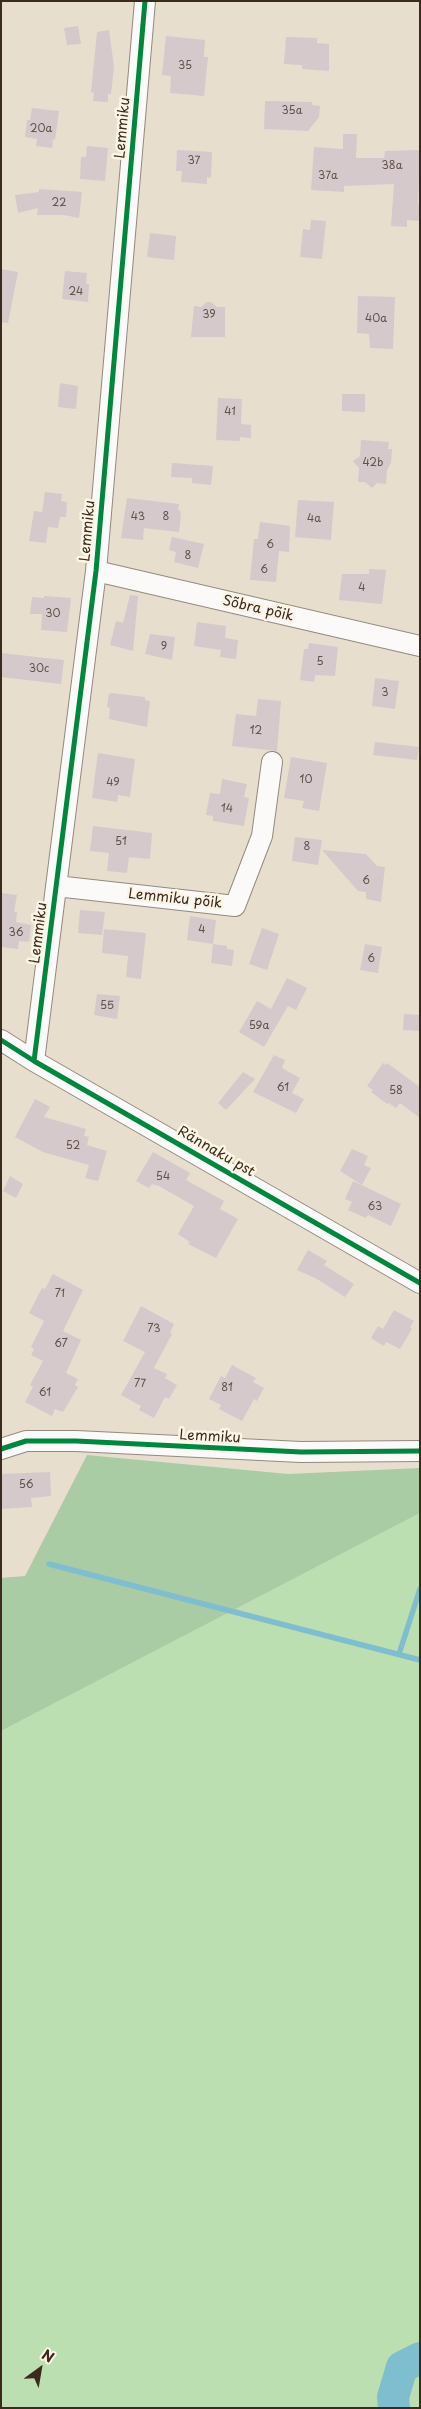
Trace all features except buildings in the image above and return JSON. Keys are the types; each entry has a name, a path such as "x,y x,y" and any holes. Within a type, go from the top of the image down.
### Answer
{"street":[{"name":"Lemmiku","path":"34,1061 96,571 145,1"},
{"name":"Sõbra põik","path":"96,571 420,646"},
{"name":"Lemmiku põik","path":"56,886 235,906 262,836 272,762"},
{"name":"Rännaku pst","path":"1,1040 34,1061 420,1283"},
{"name":"Lemmiku","path":"1,1450 26,1441 56,1441 301,1452 420,1451"}],"green space":[{"path":"87,1455 288,1474 420,1468 420,1513 1,1731 1,1578 25,1576"},
{"path":"420,1513 420,2408 1,2408 1,1731"}],"waterway":[{"path":"49,1564 420,1660"},
{"path":"399,1654 420,1589"},
{"path":"394,2408 393,2397 402,2367 420,2358"}],"cycle path":[{"path":"34,1061 96,571 145,1"},
{"path":"1,1040 34,1061 420,1283"},
{"path":"1,1449 26,1441 76,1441 301,1452 420,1451"}]}
